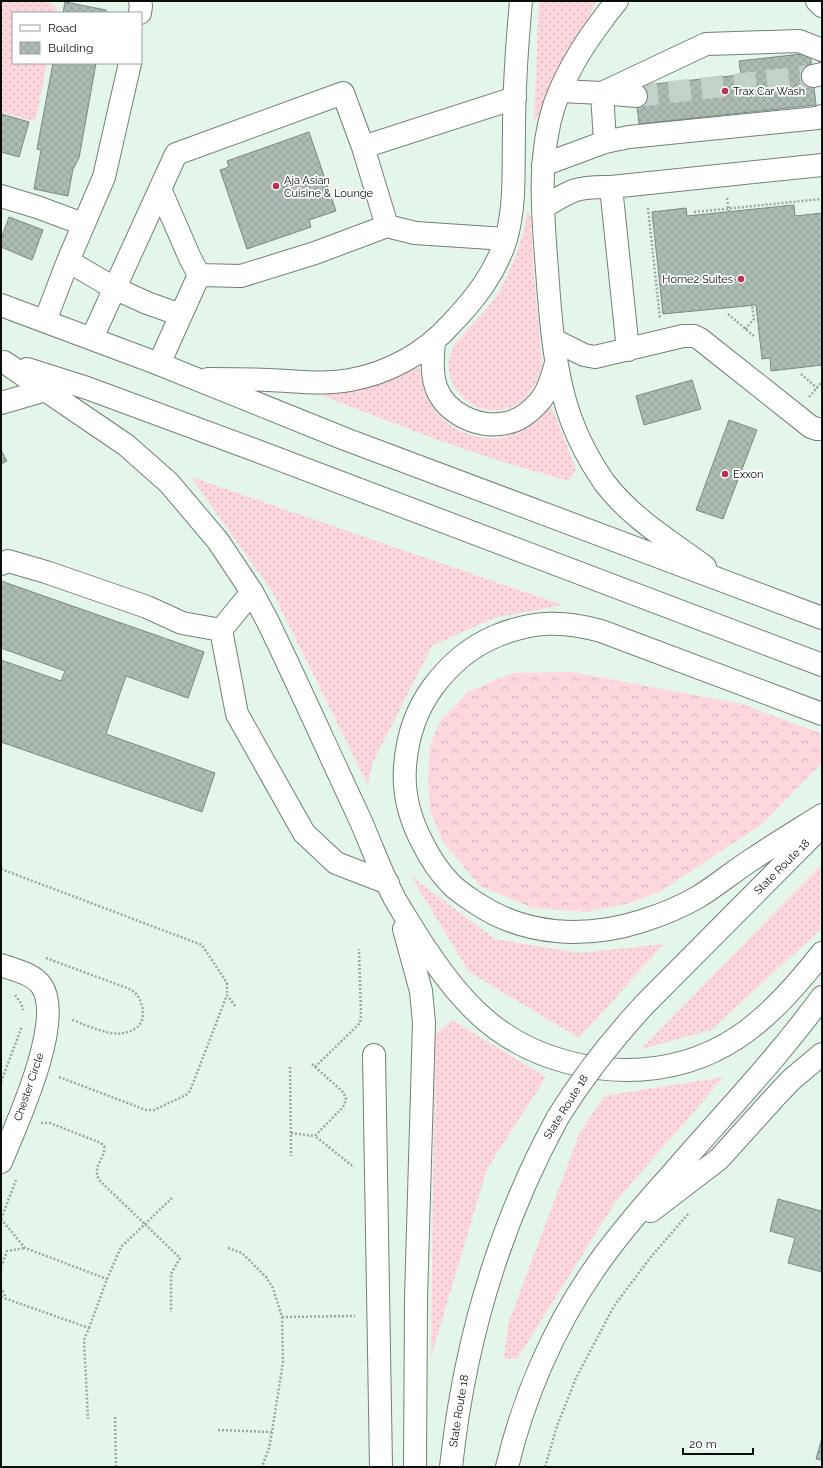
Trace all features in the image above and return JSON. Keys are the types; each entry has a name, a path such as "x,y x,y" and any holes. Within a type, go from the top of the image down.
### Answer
{"main road":[{"path":"140,1 140,12"},
{"path":"195,379 269,380 314,383 351,380 380,372 407,359 434,341 461,314 481,289 497,262 506,239 513,200 515,98 521,1"},
{"path":"617,1 589,39 576,60 555,105 548,128 543,165 544,208 548,292 556,364 564,398 574,427 591,461 604,481 618,499 634,514 725,582"},
{"path":"817,1 822,6"},
{"path":"602,93 706,44 799,41 822,50"},
{"path":"45,321 83,224 104,177 130,64"},
{"path":"561,91 636,96"},
{"path":"92,338 176,154 343,92 363,147 387,226"},
{"path":"602,93 604,142"},
{"path":"363,147 515,98"},
{"path":"543,165 604,142 629,137 822,116"},
{"path":"544,208 568,192 592,186 611,187 822,165"},
{"path":"611,187 628,350"},
{"path":"160,189 199,275"},
{"path":"1,196 37,207 83,224"},
{"path":"199,275 240,276 315,253 387,226 415,233 506,239"},
{"path":"68,261 114,288 147,303 181,315"},
{"path":"159,364 199,275"},
{"path":"1,305 159,364 345,439 822,618"},
{"path":"554,340 584,356 595,357 683,336 694,336 700,339 811,427 822,429"},
{"path":"434,341 433,372 440,396 454,411 462,416 487,425 512,422 534,408 546,392 556,364"},
{"path":"3,361 126,445 169,483 218,541 252,592 285,656 392,892 417,973 424,1006 416,1298 416,1467"},
{"path":"3,361 87,388 252,449 822,665"},
{"path":"1,403 46,390"},
{"path":"1,564 8,561 46,572 147,607 182,623 221,630"},
{"path":"252,592 221,630 237,714 304,833 336,863 392,892 441,972 482,1018 497,1030 530,1049 563,1061 600,1068 618,1070 654,1069 689,1062 720,1048 750,1030 764,1018 798,982 822,953"},
{"path":"822,714 601,631 568,624 537,625 504,633 474,647 453,663 438,679 427,694 412,726 406,754 404,780 406,798 418,835 427,853 450,883 466,896 498,916 554,932 599,930 640,922 660,915 699,896 756,857 822,815"},
{"name":"State Route 18","path":"450,1467 464,1379 494,1263 524,1185 540,1149 558,1117 595,1062 614,1038 644,1005 822,826"},
{"name":"Chester Circle","path":"1,965 32,976 41,985 47,997 49,1012 41,1059 1,1162"},
{"path":"506,1467 530,1392 553,1340 585,1283 617,1238 644,1205 782,1048 822,997"},
{"path":"617,1238 719,1159 786,1086 822,1054"},
{"path":"374,1055 381,1467"}],"path":[{"path":"694,212 822,199"},
{"path":"648,208 655,254 661,325"},
{"path":"745,329 754,319 752,305"},
{"path":"728,314 755,337"},
{"path":"801,374 817,388"},
{"path":"809,398 822,382"},
{"path":"1,869 202,945 227,982 227,995 190,1091 186,1095 154,1110 146,1110 54,1076"},
{"path":"315,1067 360,1022 359,949"},
{"path":"8,992 15,995 21,1003 23,1016"},
{"path":"227,995 236,1007"},
{"path":"1,1082 23,1020"},
{"path":"290,1067 291,1156"},
{"path":"38,1123 50,1123 104,1146 105,1151 96,1173 99,1180 180,1258 170,1274 171,1312"},
{"path":"291,1134 315,1136"},
{"path":"88,1419 84,1340 88,1328 121,1247 172,1198"},
{"path":"545,1467 557,1426 576,1378 614,1306 650,1258 691,1210"},
{"path":"1,1219 25,1248 107,1279"},
{"path":"1,1266 7,1251 25,1248"},
{"path":"228,1248 242,1253 266,1277 273,1288 282,1317 283,1362 269,1448 262,1467"},
{"path":"1,1287 6,1298"},
{"path":"1,1297 88,1328"},
{"path":"282,1317 356,1316"},
{"path":"115,1418 116,1467"},
{"path":"218,1430 272,1432"}],"green space":[{"path":"1,1 47,1 57,9 56,12 12,12 12,64 47,64 36,119 33,121 1,112"},
{"path":"539,1 597,1 534,123"},
{"path":"527,212 531,216 534,277 542,365 536,383 531,391 518,403 501,410 480,408 464,398 454,386 449,369 451,351 454,345 495,298 502,286 518,250 524,231"},
{"path":"420,367 425,392 438,414 453,427 471,435 491,438 505,437 529,425 551,405 576,469 569,481 506,463 441,441 320,395 375,386"},
{"path":"191,477 562,605 494,618 432,646 373,762 368,785 273,593"},
{"path":"572,672 742,704 822,734 822,763 762,824 661,891 630,903 588,912 533,908 480,886 443,842 430,810 428,779 430,747 438,724 468,692 512,673"},
{"path":"822,864 822,928 711,1030 641,1049"},
{"path":"411,876 495,939 579,953 664,944 579,1038 469,972"},
{"path":"452,1020 546,1077 487,1169 431,1357 435,1034"},
{"path":"724,1077 616,1201 517,1359 504,1358 508,1324 580,1132 604,1096"}],"building":[{"path":"65,2 106,10 106,12 63,12"},
{"name":"Trax Car Wash","path":"810,53 816,105 639,124 635,86 741,75 739,61"},
{"path":"53,64 96,64 79,158 73,169 68,196 34,189 41,150 37,149"},
{"path":"1,114 29,122 19,157 1,152"},
{"name":"Aja Asian Cuisine & Lounge","path":"309,132 336,211 309,220 311,227 247,249 220,170 229,167 227,161"},
{"name":"Home2 Suites","path":"794,205 795,216 822,213 822,365 771,371 770,358 762,359 756,305 663,314 652,212 686,208 687,216"},
{"path":"9,217 43,230 32,260 1,247 1,239"},
{"path":"692,380 701,409 644,425 636,396"},
{"name":"Exxon","path":"729,420 757,430 723,519 696,510"},
{"path":"1,450 7,461 1,464"},
{"path":"1,581 204,652 188,698 126,676 106,734 215,773 202,812 1,742 1,660 61,681 65,671 1,648"},
{"path":"778,1199 821,1211 822,1209 822,1272 788,1263 795,1238 770,1231"},
{"path":"822,1438 822,1460 816,1459"}],"tunnel":[{"path":"636,96 813,76"}],"place":[{"name":"Trax Car Wash","path":"725,91"},
{"name":"Aja Asian Cuisine & Lounge","path":"276,186"},
{"name":"Home2 Suites","path":"741,279"},
{"name":"Exxon","path":"725,474"}]}
